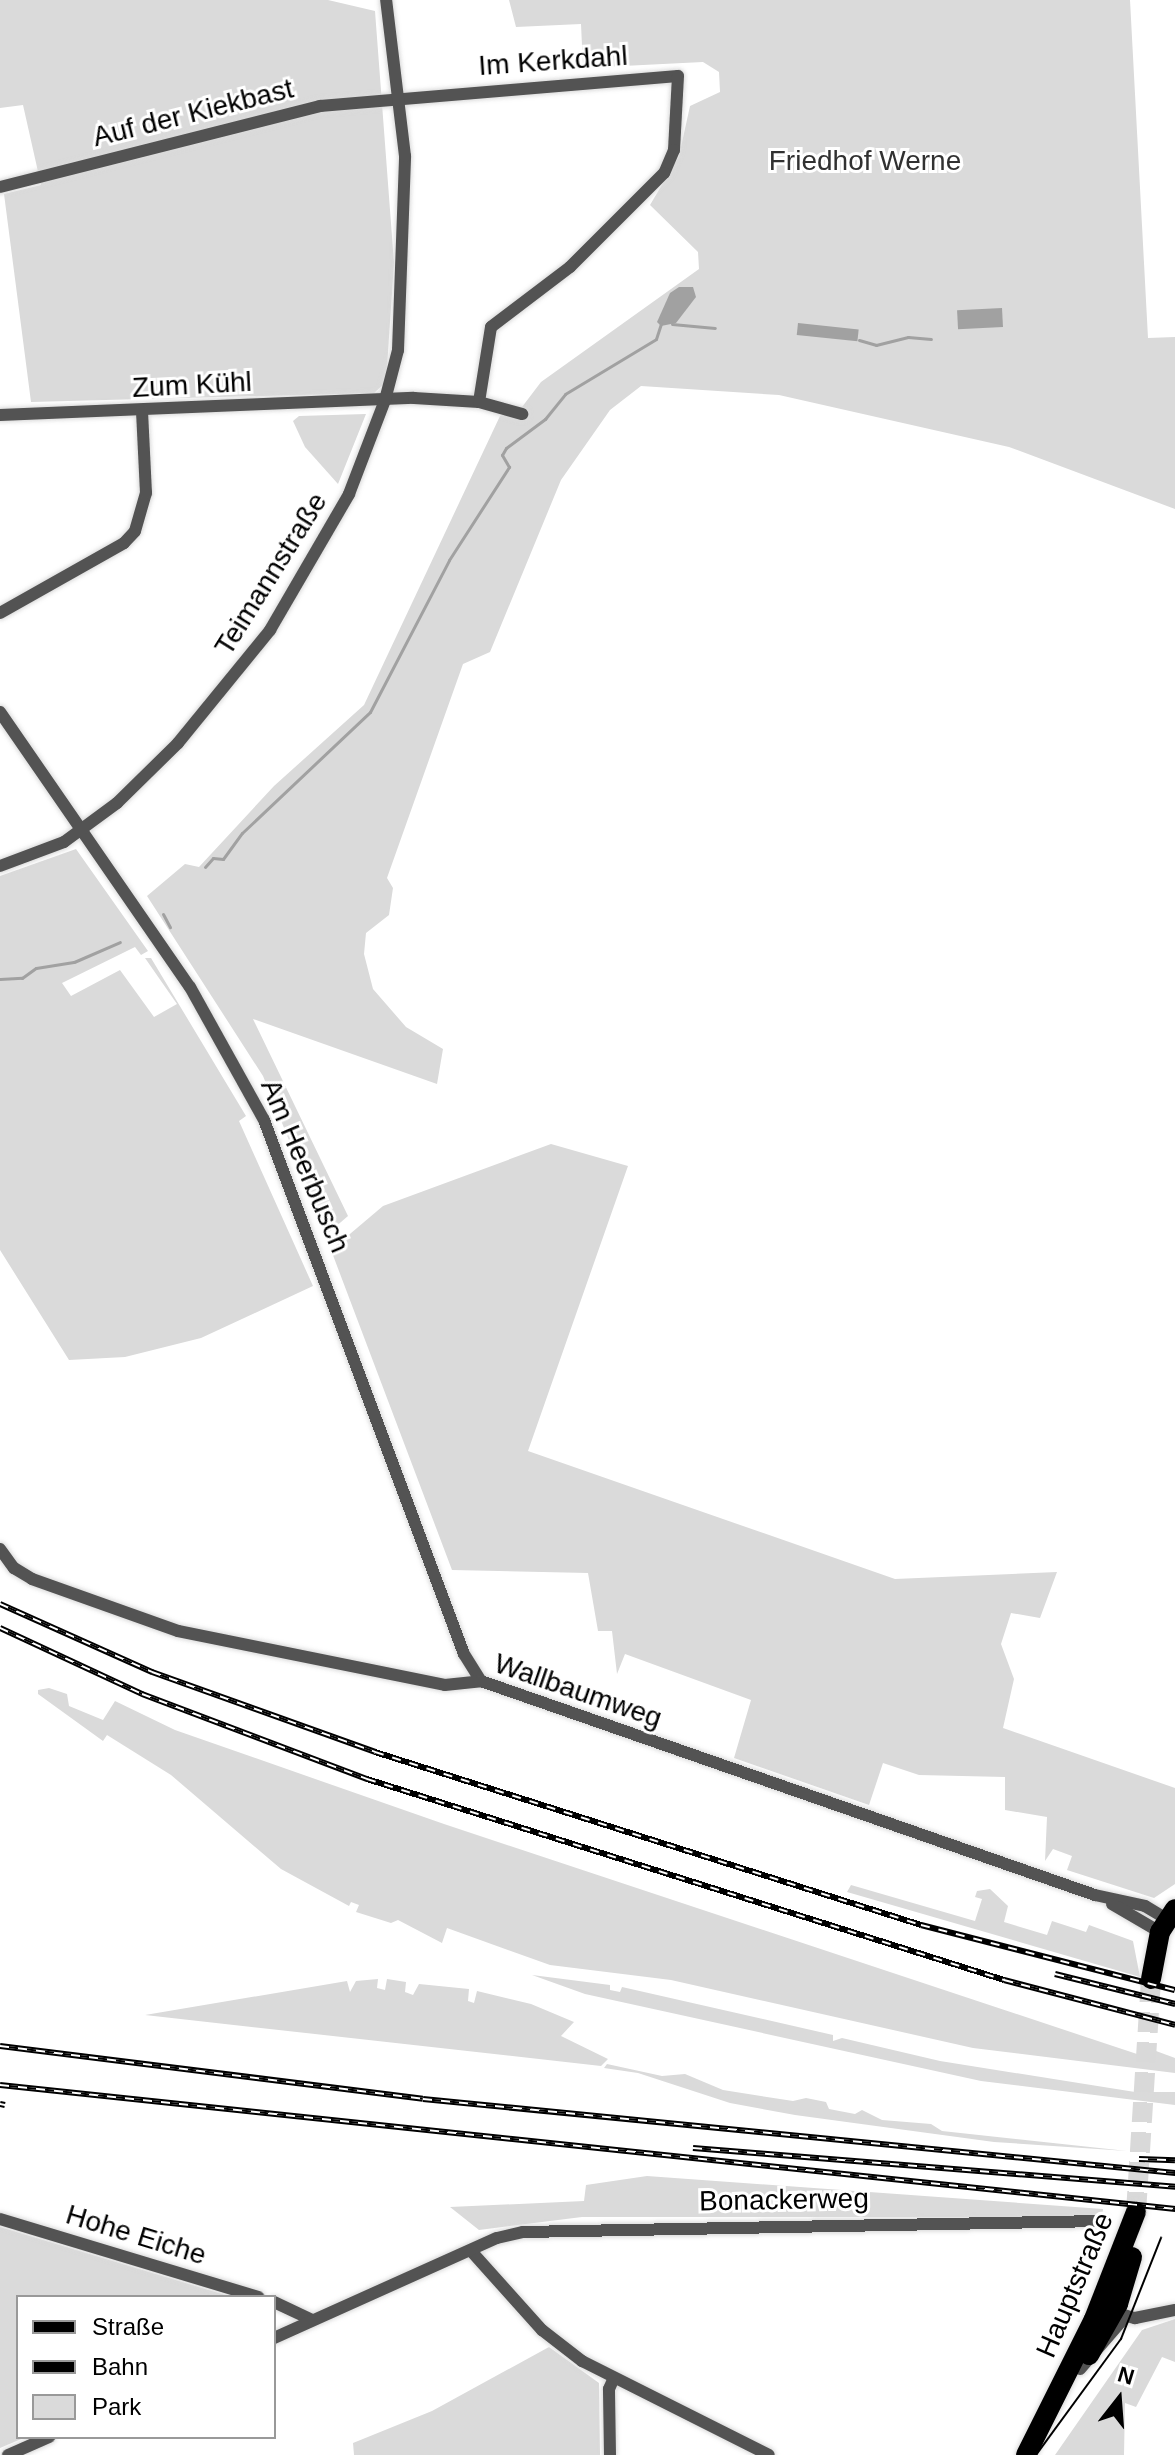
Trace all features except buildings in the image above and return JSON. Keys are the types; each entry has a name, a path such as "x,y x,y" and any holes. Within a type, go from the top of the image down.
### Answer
{"main road":[{"path":"1151,1979 1168,1920"},
{"name":"Hauptstraße","path":"1054,2404 1080,2369 1113,2312"},
{"name":"Hauptstraße","path":"1026,2455 1054,2404 1113,2312"},
{"name":"Hauptstraße","path":"1035,2455 1040,2432"}],"street":[{"name":"Teimannstraße","path":"0,866 36,855 81,829 117,803 178,743 270,630 349,494 385,400 398,350 404,261 405,156 386,0"},
{"name":"Im Kerkdahl","path":"400,97 678,76 674,150 648,195 570,267 491,327 479,402"},
{"name":"Auf der Kiekbast","path":"0,187 268,117 400,97"},
{"name":"Zum Kühl","path":"0,415 142,412 385,400 479,402 522,414"},
{"path":"0,613 124,543 135,531 146,493 142,412"},
{"name":"Am Heerbusch","path":"0,712 190,987 264,1120 464,1654 481,1681"},
{"name":"Wallbaumweg","path":"0,1549 14,1568 32,1579 187,1634 445,1685 481,1681 1095,1895 1145,1906 1168,1920"},
{"name":"Hohe Eiche","path":"0,2219 251,2295"},
{"name":"Bonackerweg","path":"276,2337 507,2234 554,2228 1102,2221"},
{"path":"472,2252 542,2330 614,2378 769,2455"},
{"path":"276,2303 312,2320"},
{"path":"1113,2312 1175,2310"},
{"path":"610,2455 609,2389 614,2378"},
{"path":"8,2455 44,2439"}],"green space":[{"path":"0,0 328,0 375,11 394,263 386,382 374,393 31,402 4,194 41,185 23,105 0,108"},
{"name":"Friedhof Werne","path":"509,0 1130,0 1148,338 1175,337 1175,509 1009,447 779,395 641,386 610,410 561,480 490,652 463,664 387,878 393,888 389,915 366,933 364,954 373,989 406,1027 443,1049 437,1084 253,1019 348,1216 327,1234 263,1076 147,896 185,864 199,867 274,786 364,705 500,416 522,407 541,382 699,269 698,252 650,205 679,156 690,106 720,92 719,72 703,62 583,68 581,24 516,27"},
{"path":"366,414 338,484 305,447 293,421 299,416"},
{"path":"76,849 148,951 141,955 135,947 62,983 71,996 120,970 154,1017 177,1004 145,958 151,958 246,1116 239,1121 313,1286 201,1338 125,1357 69,1360 0,1250 0,876"},
{"path":"551,1144 628,1166 528,1451 895,1579 1057,1572 1040,1618 1011,1613 1001,1644 1014,1679 1003,1728 1175,1788 1175,1884 1154,1898 1067,1870 1072,1856 1053,1849 1045,1861 1047,1817 1005,1810 1005,1777 919,1775 883,1763 869,1805 734,1758 751,1700 625,1654 617,1674 612,1631 598,1631 588,1573 452,1570 331,1250 383,1206"},
{"path":"49,1688 67,1694 69,1706 103,1720 115,1701 175,1730 444,1824 1137,2054 1156,2051 1175,2058 1175,2073 973,2048 671,1980 550,1965 447,1928 442,1943 398,1920 391,1923 356,1912 359,1905 351,1902 349,1906 281,1869 171,1775 107,1735 103,1741 38,1694 38,1690"},
{"path":"851,1885 975,1921 982,1899 975,1897 977,1891 990,1889 1008,1906 1004,1922 1047,1935 1052,1921 1086,1932 1089,1925 1133,1941 1140,1977 847,1892"},
{"path":"532,1975 610,1985 610,1990 620,1992 622,1987 833,2035 833,2041 842,2038 940,2061 1135,2092 1175,2092 1175,2105 981,2081 585,1994"},
{"path":"378,1979 377,1988 385,1990 387,1979 406,1982 405,1992 413,1995 419,1984 469,1989 468,2001 474,2003 477,1991 531,2004 574,2022 561,2036 608,2059 601,2066 145,2015 347,1981 350,1992 356,1981"},
{"path":"607,2064 662,2076 685,2074 723,2090 793,2101 806,2098 826,2102 829,2109 855,2114 862,2110 882,2120 931,2124 942,2131 1127,2151 994,2142 795,2115 730,2103 638,2073 604,2068"},
{"path":"647,2176 1103,2209 1102,2217 582,2217 479,2230 450,2207 584,2201 586,2185"},
{"path":"0,2227 225,2295 16,2295 16,2439 21,2439 0,2448"},
{"path":"1175,2319 1175,2362 1162,2357 1136,2407 1125,2403 1124,2455 1055,2455 1142,2330"},
{"path":"549,2347 599,2383 600,2455 354,2455 353,2443 432,2411"}],"shaded area":[{"path":"679,287 693,287 696,297 676,323 661,326 657,322 670,293"},
{"path":"1002,308 1003,327 958,329 957,310"},
{"path":"798,323 859,329 857,341 797,335"}],"waterway":[{"path":"205,867 213,858 223,859 242,833 370,712 449,560 509,467 502,455 506,448 545,419 565,394 656,339 661,324"},
{"path":"672,324 715,328"},
{"path":"859,340 876,345 908,337 931,339"},
{"path":"163,914 170,927"},
{"path":"0,979 22,978 36,968 74,962 120,942"}],"tunnel":[{"path":"1136,2212 1151,1979"}],"tram line":[{"path":"1036,2455 1121,2339 1161,2238"}],"railway":[{"path":"0,1604 152,1672 375,1752 921,1925 1175,1990"},
{"path":"0,1628 142,1694 367,1779 1004,1980 1175,2025"},
{"path":"1055,1974 1175,2004"},
{"path":"0,2046 423,2099 1175,2173"},
{"path":"0,2085 1175,2209"},
{"path":"0,2104 5,2105"},
{"path":"693,2148 1175,2187"},
{"path":"1139,2159 1175,2160"}]}
